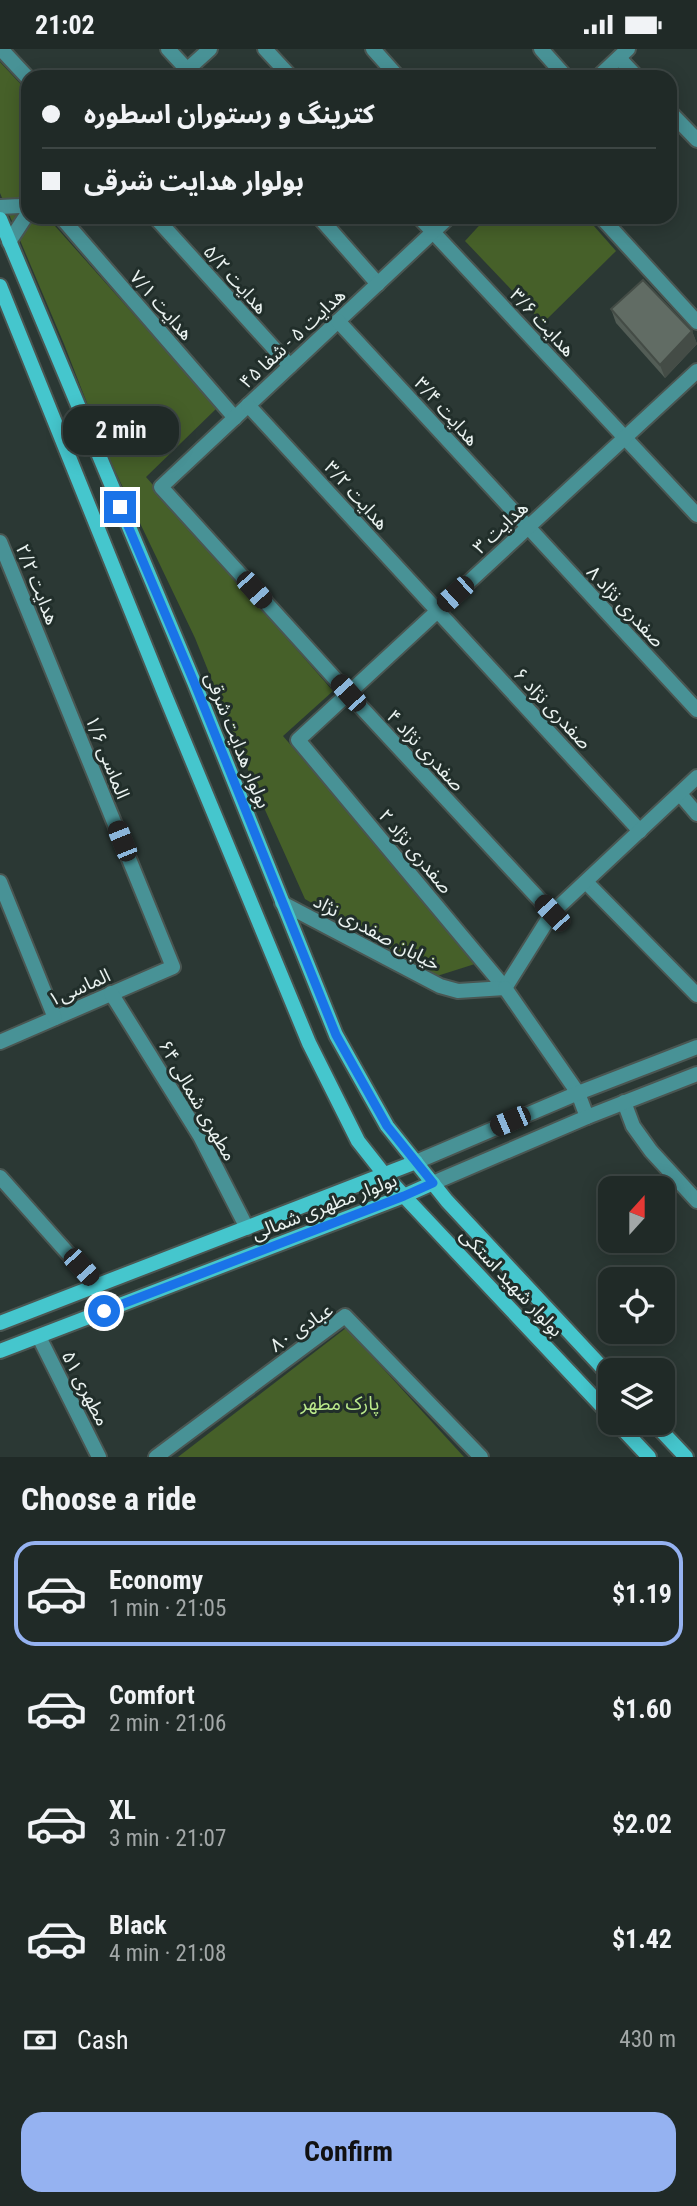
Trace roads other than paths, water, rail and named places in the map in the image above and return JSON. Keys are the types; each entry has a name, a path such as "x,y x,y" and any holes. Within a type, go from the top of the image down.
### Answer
{"main road":[{"name":"بولوار هدایت شرقی","path":"0,219 194,682 336,1035 387,1126 433,1183"},
{"path":"1,290 164,695 309,1043 359,1141 384,1174"},
{"name":"بولوار مطهری شمالی","path":"0,1323 416,1162"},
{"name":"بولوار شهید استکی","path":"384,1174 598,1402"},
{"name":"بولوار مطهری شمالی","path":"0,1351 433,1183"},
{"name":"بولوار شهید استکی","path":"433,1183 598,1363"},
{"path":"628,1435 649,1457"},
{"path":"665,1435 686,1457"}],"street":[{"path":"1,49 21,70"},
{"path":"168,49 183,70"},
{"path":"191,70 210,49"},
{"path":"265,49 284,70"},
{"path":"373,49 392,70"},
{"path":"541,49 560,70"},
{"path":"606,70 624,53 633,70"},
{"path":"677,119 697,140"},
{"path":"0,207 21,206"},
{"path":"9,242 21,224"},
{"name":"هدایت ۷/۱","path":"67,224 235,418"},
{"name":"هدایت ۵/۲","path":"161,224 290,366"},
{"path":"324,224 378,283"},
{"name":"هدایت ۳/۶","path":"426,224 697,515"},
{"name":"هدایت ۵ - شفا ۴۵","path":"161,487 442,224"},
{"path":"608,224 697,321"},
{"name":"هدایت ۳/۴","path":"338,321 527,528"},
{"name":"هدایت ۳","path":"298,740 697,371"},
{"name":"هدایت ۳/۲","path":"248,405 437,611"},
{"name":"صفدری نژاد ۴","path":"161,487 552,913"},
{"name":"صفدری نژاد ۸","path":"527,528 697,710"},
{"name":"هدایت ۲/۲","path":"0,542 40,640"},
{"name":"صفدری نژاد ۶","path":"437,611 640,831"},
{"name":"الماسی ۱/۶","path":"40,640 173,967"},
{"name":"صفدری نژاد ۲","path":"298,740 505,988 578,1093 587,1117"},
{"path":"505,988 552,913 697,777"},
{"path":"680,794 697,814"},
{"path":"0,882 55,1018"},
{"path":"586,882 697,995"},
{"name":"خیابان صفدری نژاد","path":"282,903 440,986 458,991 505,988"},
{"name":"الماسی۱","path":"0,1042 173,967"},
{"name":"مطهری شمالی ۶۴","path":"111,993 200,1136 247,1228"},
{"name":"بولوار مطهری شمالی","path":"416,1162 578,1093 697,1047"},
{"name":"بولوار مطهری شمالی","path":"433,1183 587,1117 697,1074"},
{"path":"624,1102 633,1126 651,1151 697,1201"},
{"path":"0,1177 97,1286"},
{"name":"عبادی ۸۰","path":"156,1457 345,1316 481,1457"},
{"name":"مطهری ۵۱","path":"39,1337 99,1457"}],"park label":[{"name":"پارک مطهر","path":"340,1403"}]}
